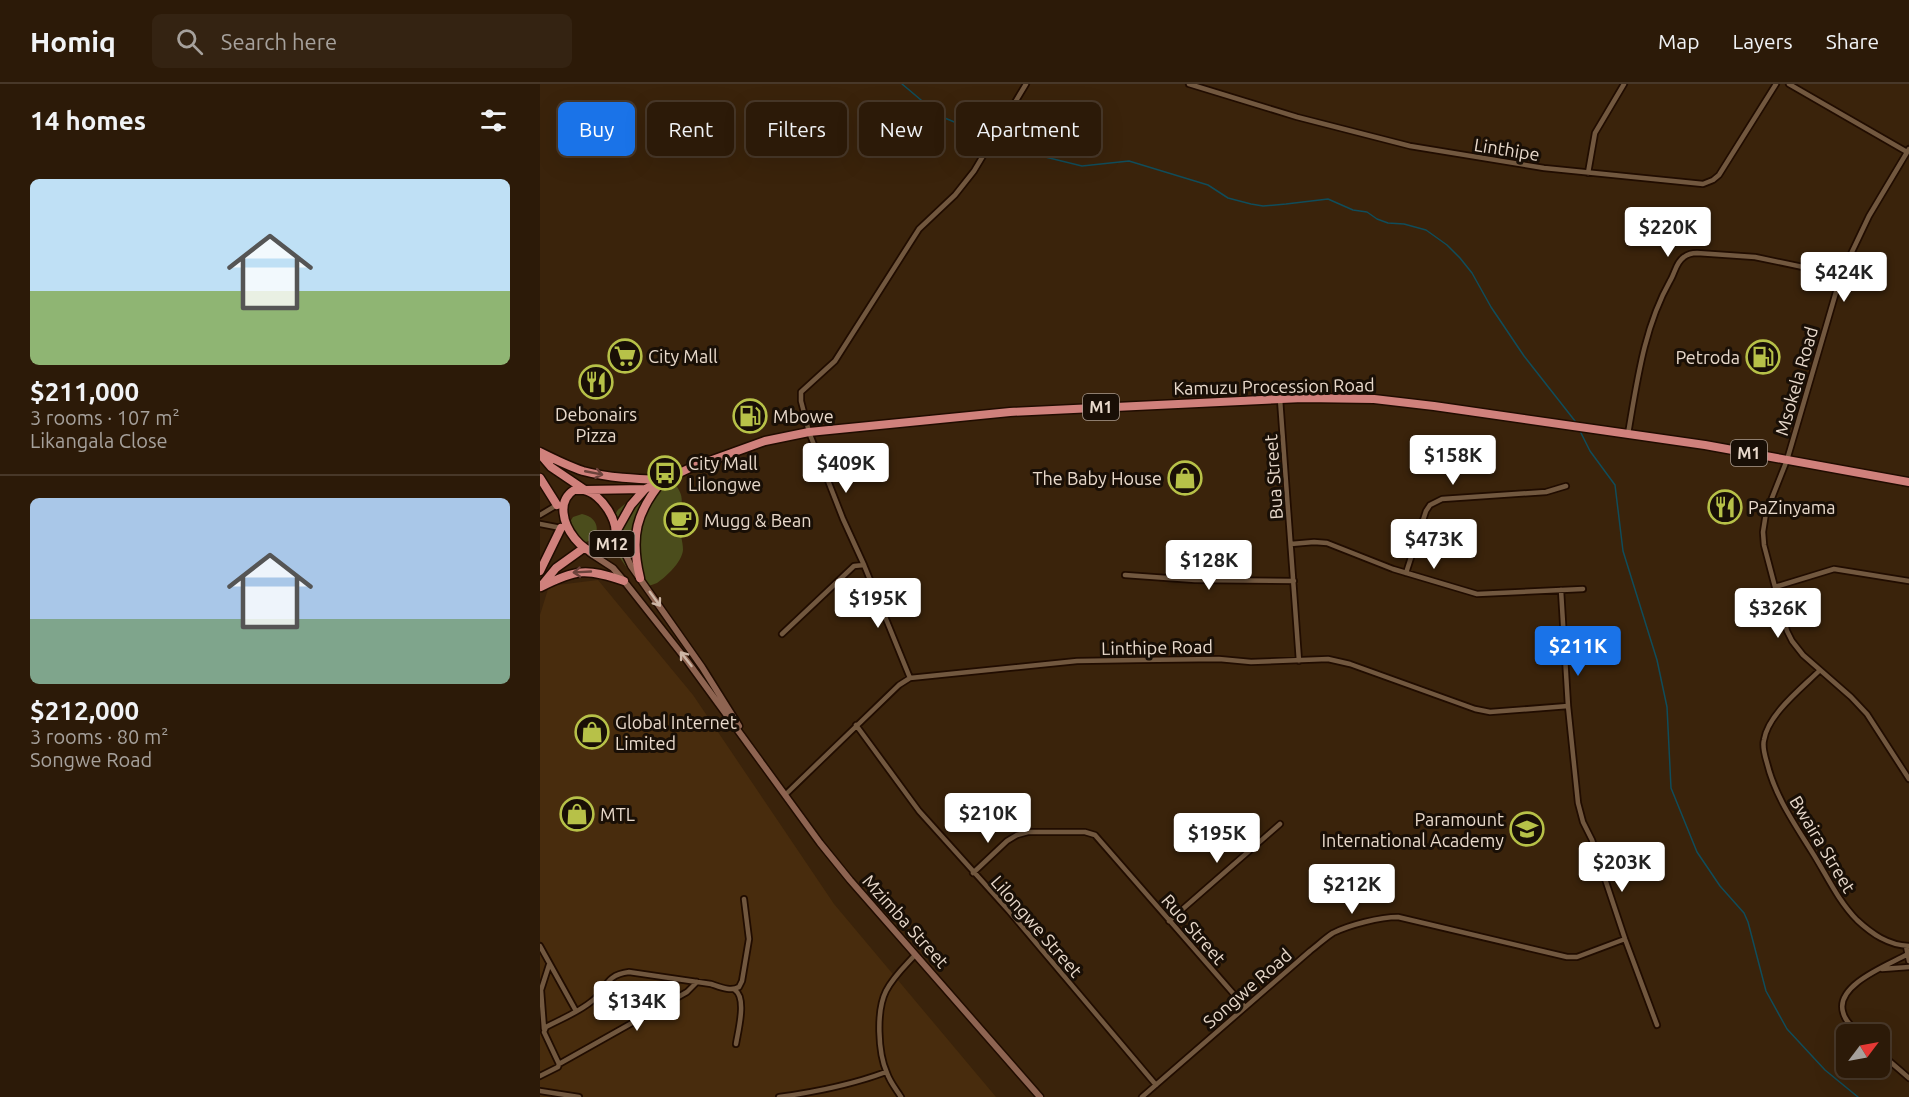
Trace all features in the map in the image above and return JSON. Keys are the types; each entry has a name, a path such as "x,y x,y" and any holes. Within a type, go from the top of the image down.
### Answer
{"highway":[{"name":"Kamuzu Procession Road","path":"645,489 690,468 765,441 809,432 1010,412 1336,398 1399,401 1705,445 1909,482"},
{"path":"540,453 593,473 663,480"},
{"name":"M12","path":"540,453 551,467 595,496 610,513 617,530 614,540 607,549 585,551 571,542 561,528"},
{"path":"540,478 557,505 561,528 540,571"},
{"path":"640,578 635,558 635,531 644,509 663,480"},
{"name":"M1","path":"585,490 645,489"},
{"name":"M1","path":"617,530 627,510 645,489"},
{"path":"557,505 566,494 574,490 585,490"},
{"path":"541,588 556,568 585,551"},
{"path":"541,588 570,573 585,571 597,572 624,581"}],"main road":[{"path":"617,530 626,556 721,695 758,757"},
{"path":"585,551 603,560 624,581 688,662 758,757"},
{"name":"Mzimba Street","path":"758,757 850,880 1037,1095"}],"street":[{"path":"785,795 856,725 899,685 910,678 861,565 809,432 801,392 835,361 919,229 955,195 974,171 1026,84"},
{"name":"Linthipe","path":"1189,84 1297,117 1410,146 1523,165 1703,184 1709,183 1719,175 1776,84"},
{"path":"1588,173 1595,133 1624,84"},
{"path":"1789,84 1908,150"},
{"name":"Msokela Road","path":"1908,150 1869,216 1841,275 1787,460 1768,507 1763,532 1764,545 1789,636 1798,650 1867,714 1909,779"},
{"path":"1628,435 1640,368 1650,331 1663,294 1678,262 1683,257 1690,253 1697,253 1755,257 1841,275"},
{"name":"Bua Street","path":"1280,399 1299,661"},
{"path":"1406,573 1426,511 1435,501 1454,497 1546,492 1566,486"},
{"path":"540,514 557,505"},
{"path":"540,524 561,528"},
{"path":"1292,544 1327,543 1406,573 1477,594 1583,589"},
{"path":"782,634 854,566 861,565"},
{"path":"1775,586 1834,569 1909,581"},
{"path":"1125,575 1195,580 1294,581"},
{"path":"1561,590 1568,706 1578,803 1657,1025"},
{"name":"Linthipe Road","path":"910,678 1077,662 1161,659 1219,659 1251,662 1328,659 1475,709 1490,711 1568,706"},
{"name":"Bwaira Street","path":"1820,670 1782,708 1768,728 1764,740 1768,769 1784,809 1844,904 1857,920 1874,934 1888,942 1907,946"},
{"name":"Lilongwe Street","path":"856,725 919,812 1009,911 1156,1085"},
{"path":"1169,921 1280,825"},
{"name":"Ruo Street","path":"973,873 1007,841 1017,835 1028,832 1090,832 1100,840 1245,1007"},
{"path":"735,990 741,985 749,939 744,899"},
{"name":"Songwe Road","path":"1142,1097 1310,951 1334,933 1383,918 1405,919 1567,957 1577,957 1625,939"},
{"path":"540,946 576,1011"},
{"path":"1907,946 1906,955 1909,961"},
{"path":"901,1097 886,1072 880,1029 882,1001 893,981 915,955"},
{"path":"1850,1024 1844,1017 1842,1004 1847,992 1880,969 1906,955"},
{"path":"549,962 549,970 541,990 544,1029 560,1064"},
{"path":"1880,969 1909,967"},
{"path":"544,1029 592,1002 610,980 624,973 697,982 739,992 741,1014 736,1044"},
{"path":"540,1076 687,992 697,982"},
{"path":"1890,1062 1909,1078"},
{"path":"779,1097 827,1090 886,1072"},
{"path":"540,1091 579,1097"}],"shaded area":[{"path":"674,483 682,497 679,522 682,555 665,577 657,583 643,587 624,564 614,546 612,527 615,515 624,504 631,500"},
{"path":"582,514 594,520 597,530 592,539 580,543 568,525 573,517"},
{"path":"598,580 693,695 834,904 996,1097 540,1097 540,615 549,586"}],"waterway":[{"path":"902,84 940,116 956,123"},
{"path":"1041,156 1082,166 1129,161 1208,185 1228,198 1263,206 1328,199 1353,210 1367,212 1388,223 1404,224 1426,230 1447,245 1472,273 1491,307 1524,356 1575,421"},
{"path":"1580,431 1590,451 1615,485 1623,551 1657,660 1667,707 1671,788 1697,852 1720,886 1744,913 1766,991 1787,1029 1825,1070 1858,1097"}],"place":[{"name":"City Mall","path":"625,356"},
{"name":"Petroda","path":"1763,357"},
{"name":"Debonairs Pizza","path":"596,382"},
{"name":"Mbowe","path":"750,416"},
{"name":"City Mall Lilongwe","path":"665,473"},
{"name":"The Baby House","path":"1185,478"},
{"name":"PaZinyama","path":"1725,507"},
{"name":"Mugg & Bean","path":"681,520"},
{"name":"Global Internet Limited","path":"592,732"},
{"name":"MTL","path":"577,814"},
{"name":"Paramount International Academy","path":"1527,829"}]}
